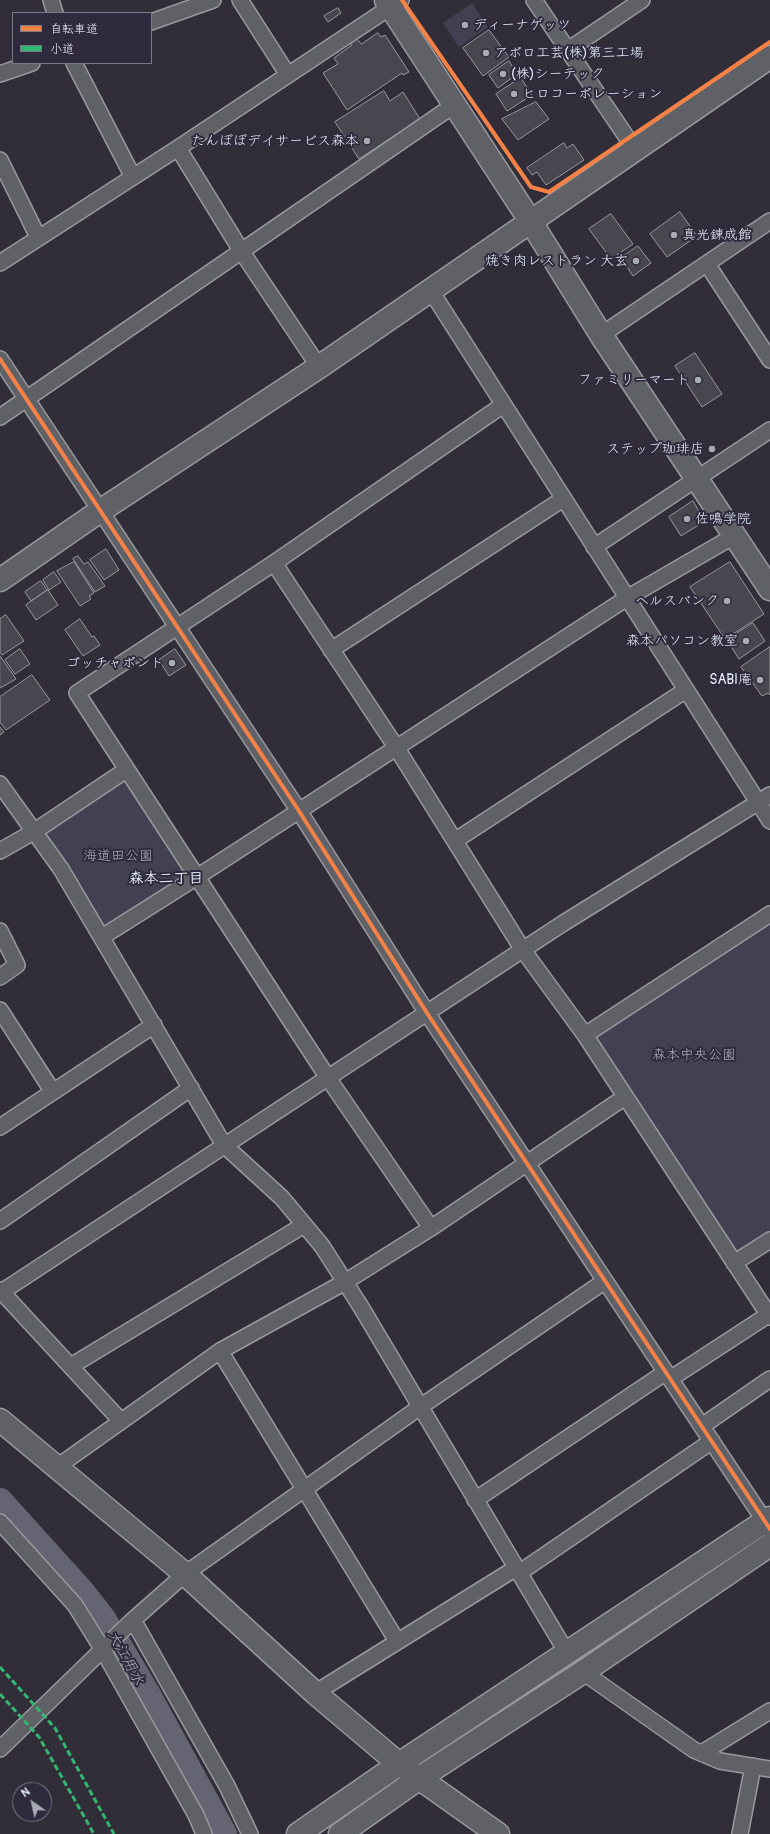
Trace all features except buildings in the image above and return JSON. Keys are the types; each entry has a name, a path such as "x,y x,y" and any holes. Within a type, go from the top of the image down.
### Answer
{"street":[{"path":"51,0 55,12"},
{"path":"152,22 213,0"},
{"path":"240,0 288,75"},
{"path":"534,0 636,151"},
{"path":"568,50 642,0"},
{"path":"0,263 288,75 392,2 454,105 531,222 601,335 770,589"},
{"path":"0,580 100,511 319,367 431,291 636,151 770,57"},
{"path":"0,74 29,64"},
{"path":"75,64 133,177"},
{"path":"0,417 454,105"},
{"path":"178,148 242,252 319,367"},
{"path":"1,164 38,237"},
{"path":"601,335 770,221"},
{"path":"707,264 769,356"},
{"path":"431,291 686,690 764,798 770,821"},
{"path":"0,359 175,627 299,811 427,1013 712,1442 768,1523 399,1764 298,1834"},
{"path":"431,1228 328,1078 77,693 274,563 503,405"},
{"path":"594,547 697,480 770,430"},
{"path":"331,650 563,499"},
{"path":"102,937 627,598 734,536"},
{"path":"274,563 456,840 523,950 585,1036 769,1316 668,1376 475,1500"},
{"path":"456,840 686,690"},
{"path":"0,851 35,831 126,770"},
{"path":"0,784 61,869 224,1145 282,1198 322,1246 567,1653"},
{"path":"121,1421 1,1291 523,950 764,798"},
{"path":"585,1036 770,914"},
{"path":"0,931 17,965 0,977"},
{"path":"0,1010 53,1092"},
{"path":"0,1127 154,1026"},
{"path":"0,1221 191,1088"},
{"path":"57,1467 220,1351 345,1282 431,1228 625,1097"},
{"path":"71,1366 304,1225"},
{"path":"734,1263 770,1240"},
{"path":"0,1749 130,1623 185,1574 420,1407 605,1281"},
{"path":"220,1351 397,1641"},
{"path":"702,1426 770,1379"},
{"path":"0,1420 185,1574 315,1693 399,1764 418,1779 498,1834"},
{"path":"315,1693 397,1641 517,1570 712,1442"},
{"path":"0,1522 76,1605 105,1648 196,1815 204,1834"},
{"path":"340,1834 418,1779 583,1672 770,1545"},
{"path":"130,1623 226,1786 250,1834"},
{"path":"583,1672 694,1750 720,1761 770,1769"},
{"path":"702,1753 770,1711"},
{"path":"740,1834 753,1766"}],"green space":[{"name":"ディーナゲッツ","path":"472,3 488,27 459,47 443,23"},
{"name":"海道田公園","path":"125,778 191,874 103,928 44,832"},
{"name":"森本中央公園","path":"770,914 770,1240 734,1263 590,1032"}],"waterway":[{"name":"大江用水","path":"0,1501 83,1593 104,1620 147,1693 224,1834"}],"marked path":[{"path":"0,1667 55,1728 114,1834"},
{"path":"0,1694 39,1737 94,1834"}],"cycle path":[{"path":"402,0 531,187 549,192 770,42"},
{"path":"0,359 299,811 427,1013 770,1529"}],"place":[{"name":"ディーナゲッツ","path":"465,25"},
{"name":"アポロ工芸(株)第三工場","path":"486,53"},
{"name":"(株)シーテック","path":"503,74"},
{"name":"ヒロコーポレーション","path":"514,94"},
{"name":"たんぽぽデイサービス森本","path":"367,141"},
{"name":"真光錬成館","path":"674,235"},
{"name":"焼き肉レストラン 大玄","path":"636,261"},
{"name":"ファミリーマート","path":"698,380"},
{"name":"ステップ珈琲店","path":"712,449"},
{"name":"佐鳴学院","path":"687,519"},
{"name":"ヘルスバンク","path":"727,601"},
{"name":"森本パソコン教室","path":"746,641"},
{"name":"ゴッチャポント","path":"172,663"},
{"name":"SABI庵","path":"760,680"}],"district":[{"name":"森本二丁目","path":"166,879"}]}
